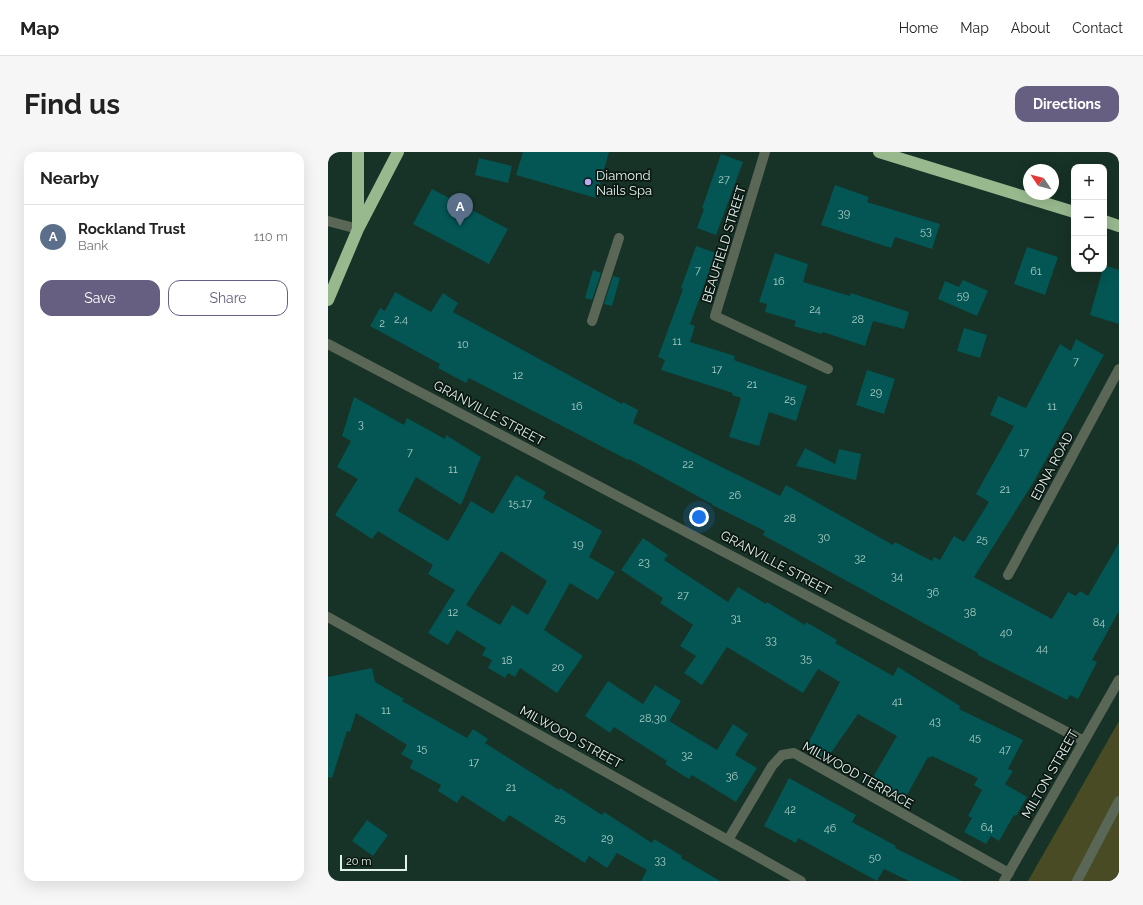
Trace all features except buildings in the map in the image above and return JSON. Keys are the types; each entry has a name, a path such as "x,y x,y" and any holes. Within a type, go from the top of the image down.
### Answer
{"highway":[{"path":"358,152 358,230"},
{"path":"328,300 358,230 398,152"},
{"path":"879,152 1071,211"},
{"path":"1107,222 1119,226"}],"street":[{"name":"BEAUFIELD STREET","path":"765,152 716,316 828,369"},
{"path":"328,221 358,230"},
{"path":"592,321 619,238"},
{"name":"GRANVILLE STREET","path":"328,344 1084,741"},
{"name":"EDNA ROAD","path":"1008,575 1119,369"},
{"name":"MILWOOD STREET","path":"328,617 801,881"},
{"name":"MILTON STREET","path":"1006,877 1119,680"},
{"name":"MILWOOD TERRACE","path":"728,840 772,766 782,755 794,753 1006,877"},
{"path":"1078,881 1119,801"}],"green space":[{"path":"1119,721 1119,881 1028,881"}],"place":[{"name":"Diamond Nails Spa","path":"588,182"},
{"name":"Rockland Trust","path":"460,226"}]}
